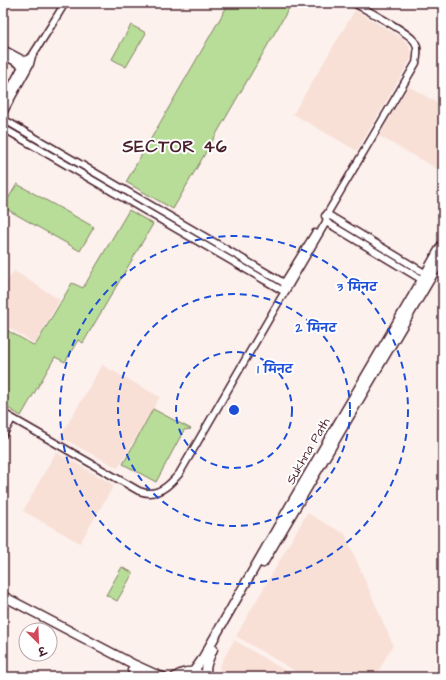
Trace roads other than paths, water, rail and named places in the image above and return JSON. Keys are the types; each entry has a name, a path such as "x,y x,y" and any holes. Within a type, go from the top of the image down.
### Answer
{"main road":[{"name":"Sukhna Path","path":"206,677 206,668 214,648 427,278 443,243"},
{"name":"Sukhna Path","path":"193,672 202,661 304,481 427,278 443,257"},
{"path":"3,596 135,665 157,676 163,677"},
{"path":"3,602 146,677"},
{"path":"166,677 193,672 206,677"}],"street":[{"path":"3,102 65,3"},
{"path":"284,292 284,283 327,214 416,63 418,53 416,42 408,35 354,3"},
{"path":"3,49 26,65"},
{"path":"3,55 26,65"},
{"path":"3,113 26,65"},
{"path":"3,119 284,283"},
{"path":"3,128 284,292"},
{"path":"4,416 12,419 139,491 150,493 161,490 170,485 179,474 326,222 327,214"},
{"path":"327,214 427,278"},
{"path":"326,222 427,278"},
{"path":"3,435 12,419"}],"district":[{"name":"SECTOR 46","path":"175,147"}]}
